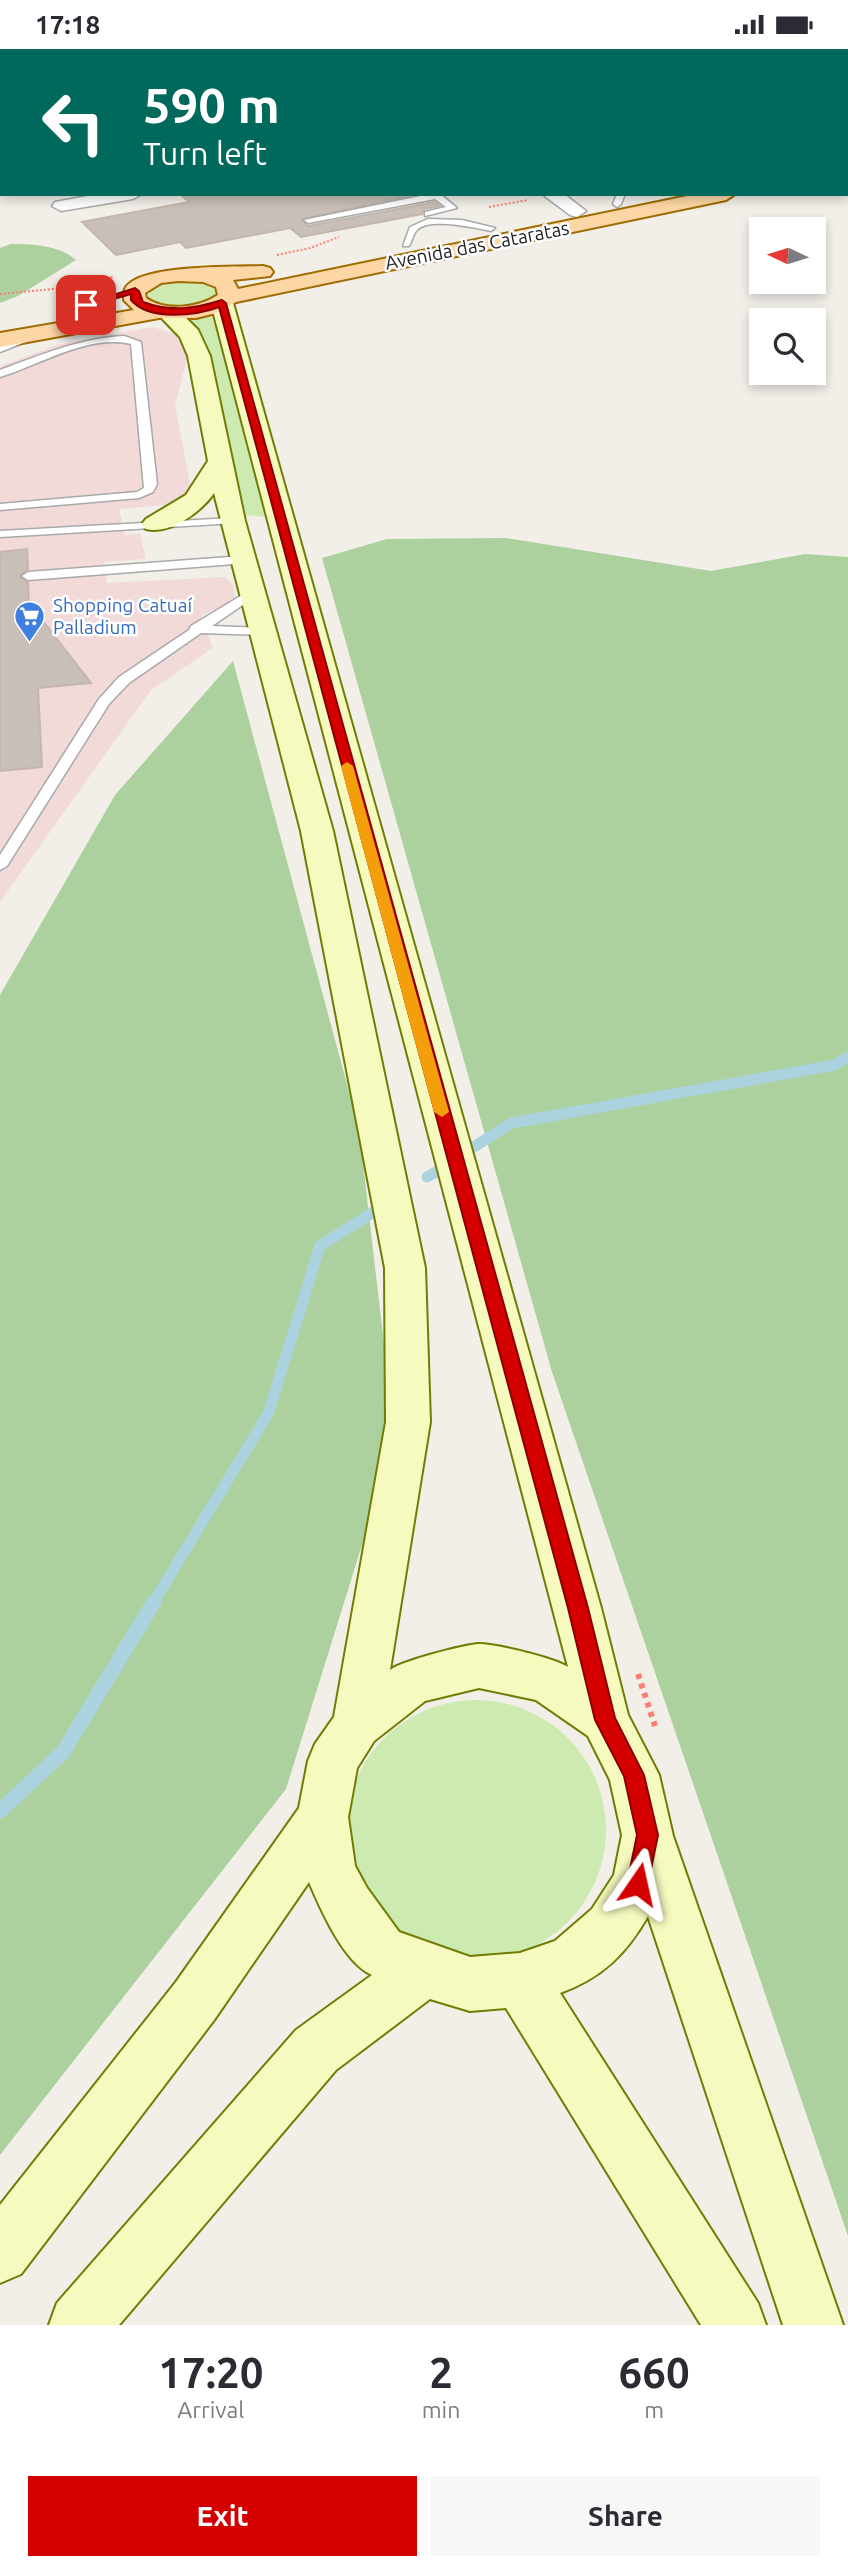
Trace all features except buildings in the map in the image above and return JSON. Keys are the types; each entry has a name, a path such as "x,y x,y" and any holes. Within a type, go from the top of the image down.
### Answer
{"main road":[{"name":"Avenida das Cataratas","path":"217,292 261,273 577,211 619,199 648,196"},
{"name":"Avenida das Cataratas","path":"217,292 716,196"},
{"path":"0,323 103,300 128,283 156,278 178,275 217,292 203,310 164,312 0,340"},
{"path":"128,283 139,304 164,312"}],"street":[{"path":"61,206 121,196"},
{"path":"554,196 577,211"},
{"path":"217,292 578,1608 606,1720 634,1775 648,1835 813,2325"},
{"path":"164,312 190,335 199,356 232,521 317,831 405,1268 408,1422 357,1725"},
{"path":"155,524 186,509 200,498 220,461"},
{"path":"232,521 261,523 272,527 287,569 299,591"},
{"path":"606,1720 547,1680 479,1666 411,1682 357,1725 334,1762 323,1817 330,1870 348,1907 380,1951 424,1970 470,1984 520,1980 570,1962 611,1928 638,1884 648,1835"},
{"path":"0,2253 195,2001 323,1817"},
{"path":"79,2325 316,2050 424,1970"},
{"path":"520,1980 736,2325"}],"lane":[{"path":"308,220 430,196"},
{"path":"406,244 413,230 443,216 453,208 436,196"},
{"path":"443,216 491,228"},
{"path":"0,349 36,334"},
{"path":"0,374 81,346 115,339 129,338 136,342 151,484 149,490 139,495 0,507"},
{"path":"0,534 232,521"},
{"path":"28,576 243,560"},
{"path":"0,866 104,702 124,680 195,629 252,593"},
{"path":"195,629 263,632"}],"path":[{"path":"443,216 547,196"},
{"path":"271,256 310,248 349,233"},
{"path":"0,294 128,283"}],"shaded area":[{"path":"152,327 177,334 183,338 189,351 175,405 192,494 175,504 119,509 125,535 140,534 146,559 104,562 107,583 225,577 233,585 235,600 201,616 213,648 151,690 0,902 0,366 56,345"}],"green space":[{"path":"11,244 54,248 76,260 18,296 0,303 0,248"},
{"path":"180,280 207,284 215,289 215,295 200,304 182,307 163,305 148,296 154,287"},
{"path":"216,310 265,517 246,515 206,342 199,332 180,319"},
{"path":"506,538 711,571 805,554 848,557 848,2236 552,1372 322,558 387,539"},
{"path":"233,661 359,1129 395,1439 286,1789 0,2155 0,995 115,795"},
{"path":"476,1700 526,1710 548,1722 568,1738 584,1758 596,1780 606,1830 596,1880 584,1902 568,1922 548,1938 526,1950 476,1960 426,1950 404,1938 384,1922 368,1902 356,1880 346,1830 356,1780 368,1758 384,1738 404,1722 426,1710"}],"waterway":[{"path":"472,1148 512,1123 835,1065 848,1057"},
{"path":"427,1177 441,1169"},
{"path":"153,1603 268,1414 320,1246 386,1204"},
{"path":"0,1811 63,1752 154,1602"}],"slow traffic":[{"path":"347,766 442,1112"}],"place":[{"name":"Shopping Catuaí Palladium","path":"30,643"}],"route":[{"path":"86,305 135,291 135,300 139,304 162,311 179,313 203,310 222,303 578,1608 606,1720 634,1775 648,1835 638,1884"}]}
